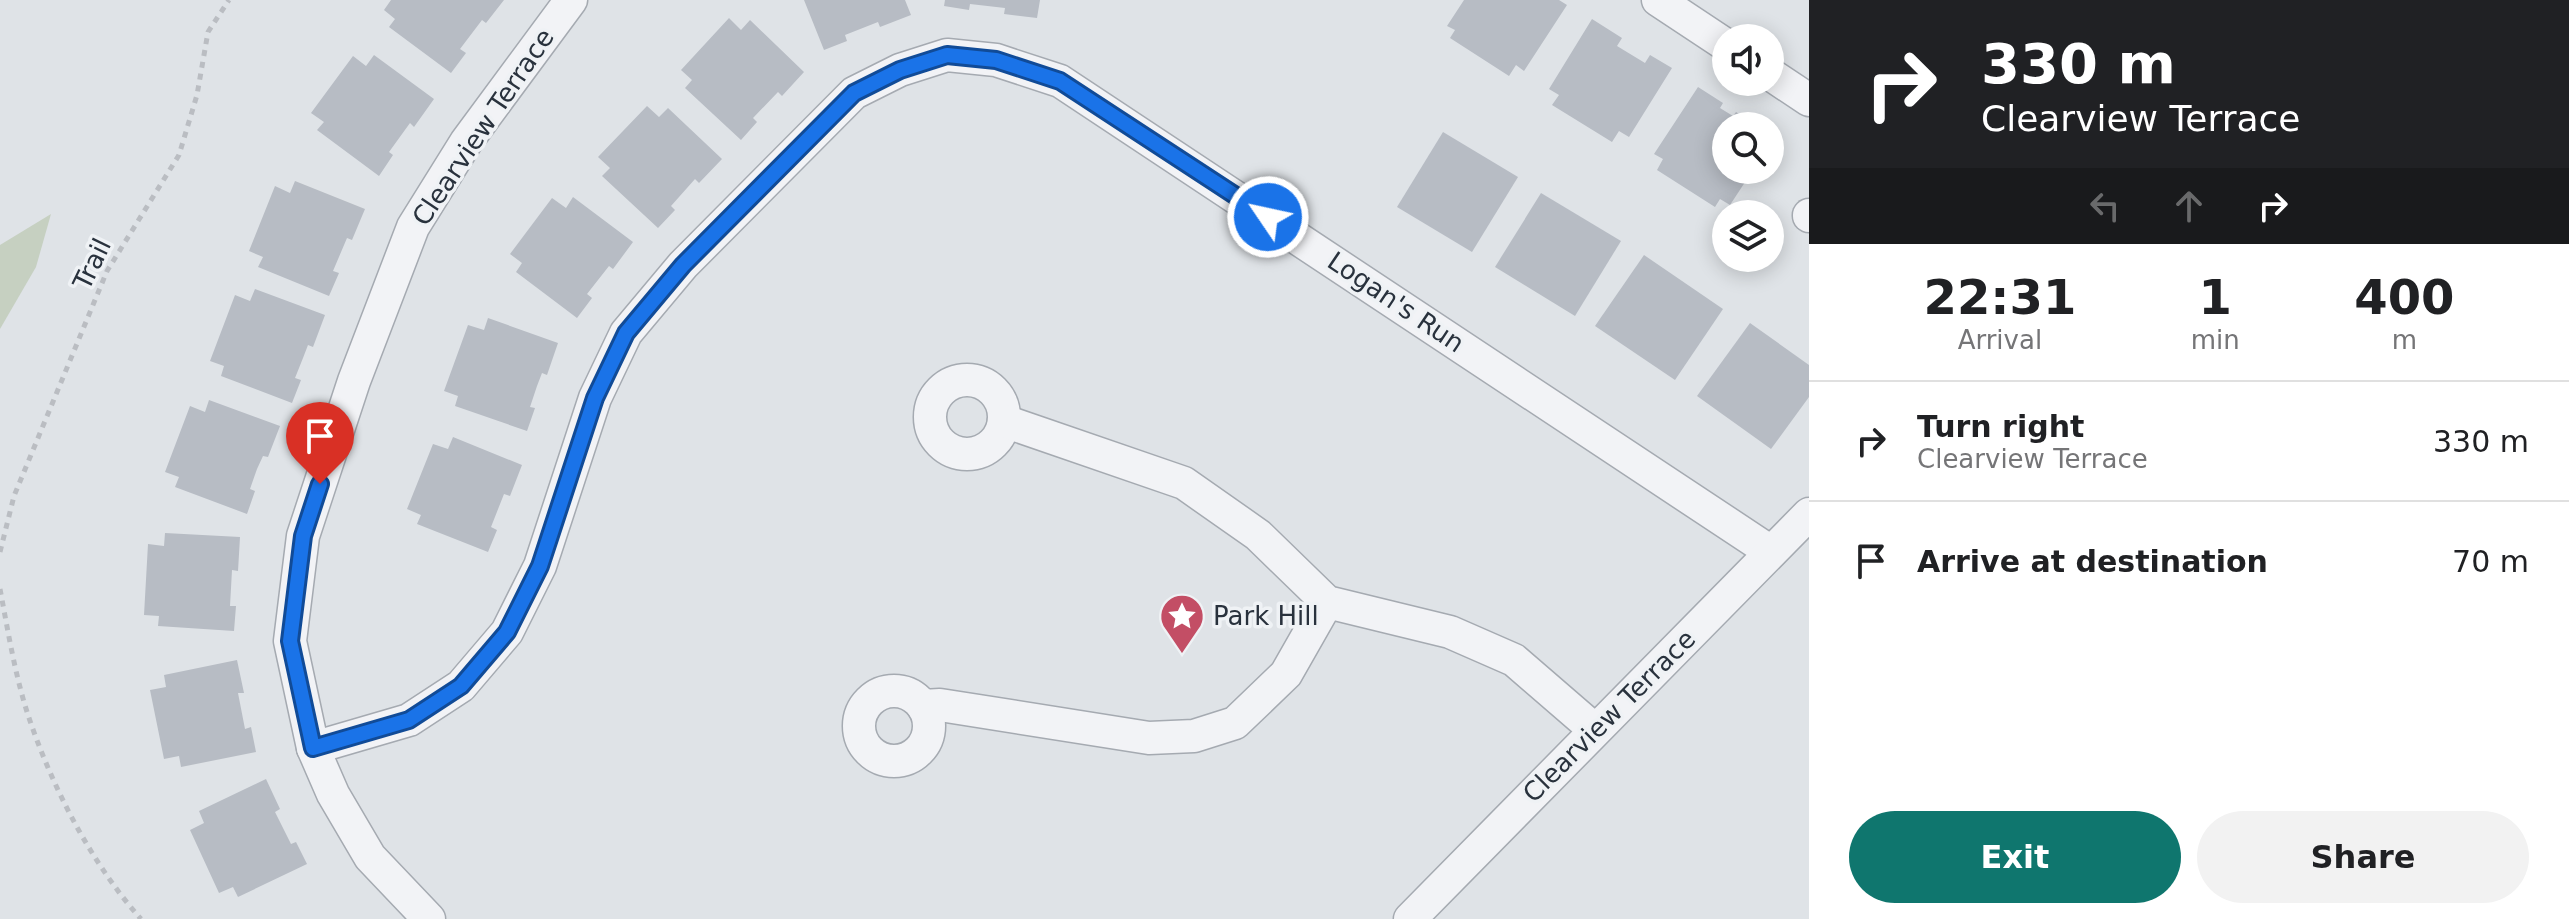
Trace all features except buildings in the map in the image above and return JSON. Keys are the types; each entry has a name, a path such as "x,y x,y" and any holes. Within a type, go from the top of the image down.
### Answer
{"street":[{"name":"Clearview Terrace","path":"429,919 370,857 333,794 313,748 290,641 303,536 354,381 413,227 466,142 571,0"},
{"path":"1658,0 1712,36"},
{"name":"Logan's Run","path":"313,748 409,720 461,686 507,632 540,566 595,398 626,333 683,265 854,93 900,70 947,55 996,60 1060,81 1771,552"},
{"path":"1784,83 1809,100"},
{"path":"1004,421 1184,483 1258,535 1327,602 1450,632 1514,660 1595,730"},
{"name":"Clearview Terrace","path":"1410,919 1809,514"},
{"path":"923,706 940,705 1149,738 1194,736 1235,723 1286,674 1327,602"}],"path":[{"name":"Trail","path":"0,552 14,496 107,271 179,155 197,95 208,32 229,0"},
{"path":"0,589 29,716 56,782 90,850 141,919"}],"green space":[{"path":"51,214 36,267 0,329 0,245"}],"place":[{"name":"Park Hill","path":"1182,655"}],"route":[{"path":"320,484 303,536 290,641 313,748 409,720 461,686 507,632 540,566 595,398 626,333 683,265 854,93 900,70 947,55 996,60 1060,81 1268,217"}]}
